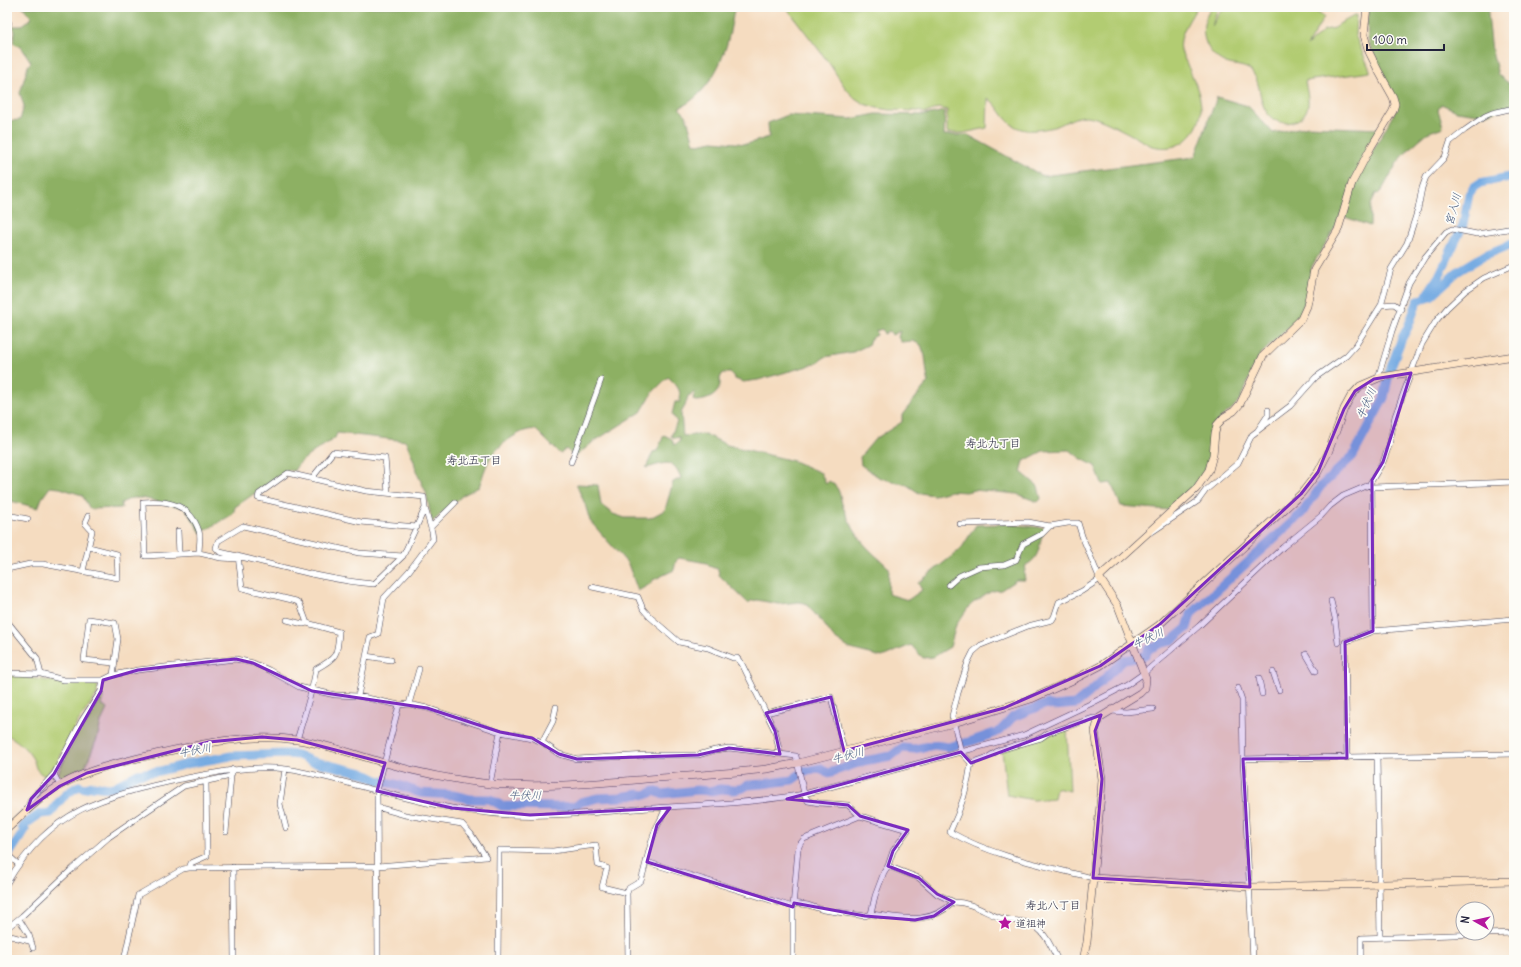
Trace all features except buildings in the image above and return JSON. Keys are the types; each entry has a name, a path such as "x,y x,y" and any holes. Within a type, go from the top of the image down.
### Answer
{"street":[{"path":"970,763 961,752 952,716 958,692 973,652 981,645 1028,626 1052,620 1059,602 1082,592 1100,578 1196,489 1208,470 1213,455 1217,425 1240,404 1263,356 1301,319 1307,306 1314,270 1338,230 1352,183 1371,147 1393,111 1395,104 1393,97 1369,52 1364,35 1367,7"},
{"path":"1147,533 1152,533 1198,502 1206,490 1238,463 1252,435 1290,406 1316,377 1346,356 1356,345 1381,305 1391,269 1407,243 1426,177 1445,157 1450,142 1471,125 1484,116 1514,108"},
{"path":"1380,378 1392,331 1410,283 1425,257 1446,232 1452,229 1458,229 1477,234 1514,228"},
{"path":"1373,631 1370,486 1383,462 1389,446 1395,416 1409,373 1430,330 1447,308 1465,291 1484,278 1514,265"},
{"path":"1381,305 1394,304 1401,308"},
{"path":"7,829 44,796 60,786 110,764 209,742 242,738 262,737 297,740 330,747 384,765 490,784 563,786 726,773 799,765 844,751 954,725 1044,693 1100,666 1134,646 1159,625 1301,494 1318,472 1328,453 1348,401 1360,386 1380,378 1514,356"},
{"path":"571,462 601,380"},
{"path":"1257,432 1268,415 1268,410"},
{"path":"312,478 333,452 385,458 388,493"},
{"path":"358,696 370,637 378,634 384,598 409,571 433,540 431,527 425,508 424,497 366,492 288,473 259,494 258,498 361,522 417,527"},
{"path":"7,883 18,864 42,837 53,827 88,806 127,792 232,769 270,768 299,771 452,808 510,815 576,814 726,804 782,798 961,752 1024,735 1127,685 1194,630 1275,555 1343,496 1370,486 1514,482"},
{"path":"199,553 199,532 192,516 184,509 176,505 155,501 143,502 145,556 199,553 221,558 239,557"},
{"path":"431,527 455,503"},
{"path":"403,556 359,553 244,526 218,541 216,548 220,552 239,557 354,583 374,584 403,556 425,508"},
{"path":"7,515 28,519"},
{"path":"83,571 92,531 85,523 88,516"},
{"path":"960,524 1028,522 1050,526 1068,522 1078,523 1100,578 1118,606 1146,679 1145,688 1140,693 1100,718 1092,718 1048,732 1041,738 999,750 988,757 970,763"},
{"path":"949,585 959,576 979,567 1004,565 1016,560 1023,544 1042,534 1050,526"},
{"path":"178,532 179,554"},
{"path":"7,569 30,564 43,564 118,578 117,554 89,548"},
{"path":"239,557 242,588 296,601 300,604 307,623"},
{"path":"592,587 638,597 643,609 650,617 679,642 708,648 733,658 737,658 742,664 775,731 780,754"},
{"path":"1331,601 1338,643"},
{"path":"1346,758 1345,642 1373,631 1514,618"},
{"path":"113,675 118,639 115,622 89,619 84,660 114,663"},
{"path":"287,620 303,624 307,623 339,632 337,651 331,661 316,669 312,691 306,706 297,740"},
{"path":"7,621 37,658 41,674"},
{"path":"1306,654 1316,671"},
{"path":"366,656 391,660"},
{"path":"7,673 41,674 64,680 103,680 113,675 138,670 236,659 269,670 299,687 312,691 335,695 358,696 399,705 409,704 427,708 500,732 520,735 542,742 559,754 577,759 648,755 698,755 729,748 796,756 804,792 808,801 848,805 860,816 908,830 893,851 875,896 871,914"},
{"path":"409,704 419,669"},
{"path":"1273,672 1279,690"},
{"path":"1259,678 1262,694"},
{"path":"27,810 32,799 54,774 82,720 101,691 103,680"},
{"path":"1238,688 1242,700 1243,759 1254,960"},
{"path":"766,713 831,697 844,751"},
{"path":"378,960 378,790 399,705"},
{"path":"542,742 553,721 556,707"},
{"path":"1111,711 1126,712 1153,709"},
{"path":"1083,960 1087,942 1101,795 1102,779 1095,731 1100,718"},
{"path":"490,784 500,732"},
{"path":"1243,759 1514,754"},
{"path":"1377,756 1380,938"},
{"path":"970,763 958,813 950,832 961,838 1019,860 1093,878 1250,887 1514,882"},
{"path":"226,832 232,769"},
{"path":"285,769 280,804 286,828"},
{"path":"54,774 60,786"},
{"path":"7,928 19,919 109,837 184,786 231,776"},
{"path":"189,868 191,863 207,856 206,782"},
{"path":"124,960 138,895 183,869 233,867 378,866 486,857 471,834 462,824 405,815 377,807"},
{"path":"628,960 627,893 630,888 640,881 657,825 663,817 665,808"},
{"path":"793,960 793,905 798,849 800,844 804,839 860,816"},
{"path":"498,960 498,850 552,851 596,845 598,865 607,868 602,887 627,893"},
{"path":"7,854 18,864"},
{"path":"647,862 793,905 808,905 824,910 865,916 871,914 915,920 934,916 945,911 954,902"},
{"path":"888,866 920,878 937,894 954,902 968,904 1004,919 1021,921 1036,927 1047,939 1058,960"},
{"path":"233,867 234,960"},
{"path":"19,919 29,936 29,941 33,948"},
{"path":"1361,960 1361,938 1514,933"},
{"path":"7,935 29,941"}],"highlighted area":[{"path":"1411,373 1383,462 1372,480 1373,631 1345,642 1347,758 1243,759 1250,887 1093,878 1102,779 1095,731 1101,715 971,763 961,752 787,799 848,805 860,816 908,830 893,851 888,866 919,878 937,894 954,902 934,916 915,920 865,916 794,903 793,907 647,862 657,825 670,808 530,815 452,808 377,791 385,763 297,740 262,737 209,742 87,773 60,786 27,810 31,799 54,774 101,691 103,680 138,670 215,661 236,659 253,663 312,691 427,708 500,732 532,738 559,754 577,759 698,755 729,748 780,754 775,731 766,713 831,697 844,751 1004,708 1100,666 1159,625 1301,494 1318,472 1344,409 1355,391 1374,379"}],"green space":[{"path":"23,7 735,7 725,50 711,80 697,96 679,108 686,115 694,143 698,144 713,141 747,144 769,137 768,123 788,115 851,119 876,114 925,115 945,111 944,135 968,135 1043,176 1195,157 1217,97 1248,106 1273,133 1308,126 1379,129 1335,228 1312,266 1306,299 1299,317 1260,355 1252,369 1240,399 1233,408 1219,419 1208,463 1200,479 1185,496 1168,510 1121,506 1111,483 1102,484 1095,466 1080,458 1070,450 1043,451 1024,461 1021,472 1038,486 1041,499 1038,502 1017,494 974,490 966,492 951,491 934,495 919,493 907,485 880,478 861,465 860,457 875,439 902,422 902,415 928,382 925,356 921,345 913,341 901,342 898,337 900,331 892,335 890,331 884,334 882,329 876,331 877,335 870,339 868,345 853,352 825,357 815,364 758,380 743,382 735,379 731,373 723,373 720,378 719,388 714,396 705,400 695,401 693,399 695,392 688,396 681,413 683,436 705,434 727,445 794,461 821,473 826,484 829,481 836,486 843,507 861,540 889,568 888,594 908,600 922,590 918,583 961,549 976,525 1005,524 1047,528 1041,538 1035,557 1026,565 1024,574 1025,580 1016,580 1001,590 992,591 973,603 956,625 950,647 933,657 923,658 911,645 882,657 850,649 834,638 805,603 799,602 779,604 757,600 748,603 719,575 718,569 711,567 707,563 679,558 676,561 674,570 653,580 650,584 638,591 628,564 590,521 585,504 576,484 598,485 601,505 613,514 625,518 650,518 665,510 673,482 681,478 678,471 671,464 667,463 646,468 653,452 657,451 664,435 672,439 674,445 680,441 679,437 675,438 671,436 677,422 672,414 675,402 680,402 680,394 676,385 668,377 653,392 641,412 593,442 575,457 566,449 560,454 536,430 524,431 510,439 492,455 486,466 479,487 463,495 432,522 426,492 416,471 414,461 406,441 337,433 335,438 306,457 294,471 288,470 235,507 233,514 201,533 185,508 142,498 132,498 121,503 122,508 90,509 82,495 60,488 50,487 42,498 38,508 7,500 7,121 20,120 24,106 20,93 28,66 31,62 22,48 13,43 15,31 13,26 21,26 32,18"},
{"path":"786,7 1197,7 1185,28 1180,45 1181,51 1196,85 1201,107 1200,118 1196,129 1187,139 1175,146 1162,147 1152,146 1109,124 1086,116 1075,118 1049,128 1034,130 1021,129 1010,123 988,98 987,128 963,133 947,133 947,110 938,108 926,113 917,111 890,110 864,104 855,98 846,89 829,63"},
{"path":"1211,7 1218,7 1212,26 1220,12 1228,7 1254,7 1258,10 1268,10 1272,7 1309,7 1324,17 1307,46 1324,30 1335,28 1339,24 1356,15 1355,35 1370,72 1305,81 1308,96 1306,111 1302,117 1297,120 1285,123 1278,122 1268,114 1265,109 1257,82 1252,72 1247,68 1226,63 1216,57 1208,48 1203,30 1206,17"},
{"path":"1370,7 1490,7 1488,15 1492,51 1498,75 1514,87 1514,105 1484,115 1457,111 1441,104 1438,110 1443,127 1427,133 1411,147 1397,163 1382,190 1378,194 1376,193 1373,199 1370,210 1370,226 1345,217 1353,186 1397,108 1373,54 1368,39 1367,24"},
{"path":"7,675 59,682 98,685 97,694 77,723 55,767 52,768 45,776 38,771 33,759 26,750 17,741 7,735"},
{"path":"101,695 104,699 102,705 107,709 101,722 97,739 85,767 64,778 60,777 58,773 85,719"},
{"path":"1067,728 1070,791 1056,788 1054,798 1034,800 1007,795 1002,751"}],"waterway":[{"name":"宮入川","path":"1426,296 1439,276 1463,225 1469,194 1474,187 1480,183 1514,176"},
{"name":"牛伏川","path":"7,857 25,830 22,827 24,825 40,814 51,813 63,797 79,786 85,788 92,786 109,788 114,787 138,774 160,771 191,763 231,756 298,755 311,761 363,773 377,780 399,785 420,793 453,795 470,799 490,799 502,806 576,806 581,802 598,798 639,794 646,795 654,791 662,794 697,790 734,790 748,785 792,780 803,772 821,768 827,773 832,772 864,761 891,756 902,748 914,749 934,745 948,747 972,741 1000,731 1013,717 1047,704 1054,706 1076,704 1124,660 1141,657 1146,654 1149,649 1171,641 1187,628 1191,614 1302,513 1321,486 1353,456 1384,398 1390,369 1418,300 1431,296 1457,272 1485,255 1512,244 1514,247"}],"place":[{"name":"道祖神","path":"1005,923"}],"district":[{"name":"寿北九丁目","path":"993,443"},
{"name":"寿北五丁目","path":"474,460"},
{"name":"寿北八丁目","path":"1053,905"}]}
